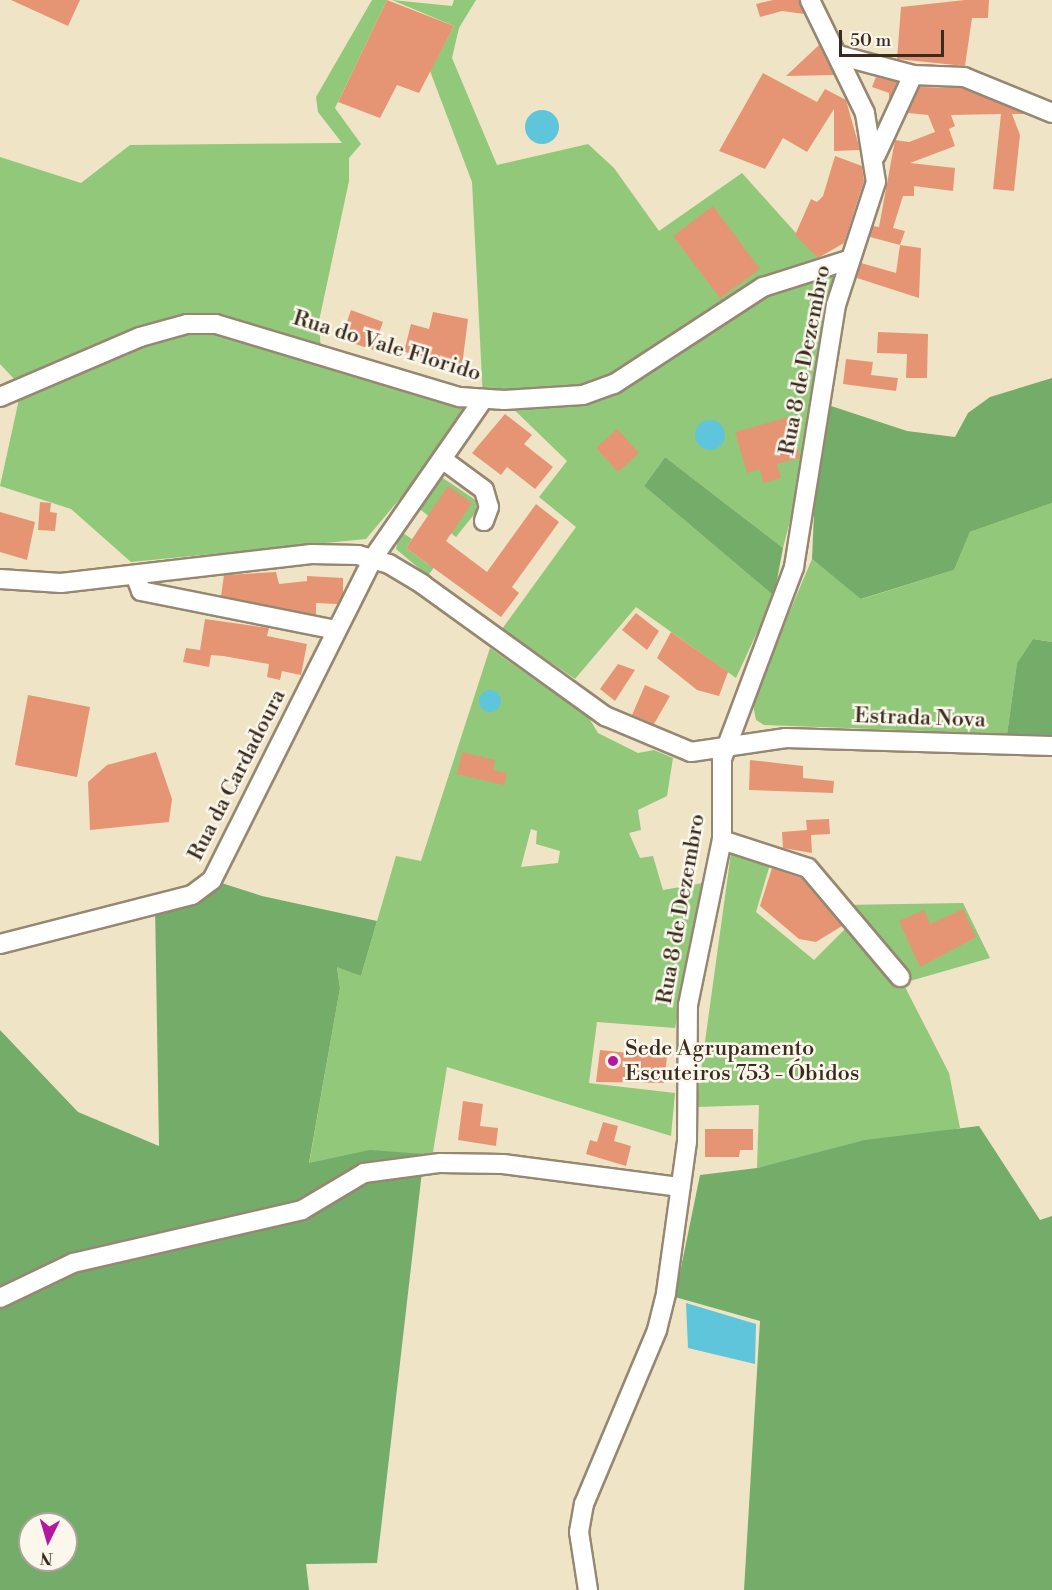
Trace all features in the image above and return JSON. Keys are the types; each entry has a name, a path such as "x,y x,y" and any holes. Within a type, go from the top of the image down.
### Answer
{"street":[{"name":"Rua 8 de Dezembro","path":"588,1590 579,1532 584,1503 657,1330 681,1187 688,1005 722,840 726,742 794,567 818,409 848,260 867,222 876,155 865,113 810,0"},
{"path":"838,55 913,75 964,78 1052,113"},
{"path":"876,155 913,75"},
{"name":"Rua do Vale Florido","path":"0,397 140,338 187,324 216,324 483,400 583,395 614,384 763,286 848,260"},
{"name":"Rua da Cardadoura","path":"0,944 192,895 212,880 373,558 483,400"},
{"path":"442,459 484,490 489,507 484,520"},
{"path":"0,579 61,583 311,554 373,558"},
{"name":"Estrada Nova","path":"373,558 422,584 605,716 675,746 726,742 762,731 786,738 1052,747"},
{"path":"135,575 141,591 336,630"},
{"path":"722,840 808,868 900,977"},
{"path":"0,1298 73,1263 302,1210 364,1173 440,1163 503,1164 681,1187"}],"green space":[{"path":"372,0 387,0 335,108 361,144 349,158 349,181 319,321 321,352 483,399 472,182 430,71 454,26 392,0 452,6 454,0 476,0 459,28 452,58 497,165 588,144 614,168 659,231 742,173 821,261 846,266 817,416 783,548 665,457 644,486 774,596 736,678 636,607 575,679 502,629 576,527 539,497 567,461 504,400 483,400 366,539 131,562 71,509 0,486 19,399 134,340 16,381 0,364 0,157 81,183 130,145 342,143 318,112 316,97"},
{"path":"1052,378 1052,503 970,532 954,570 861,599 812,559 819,402 907,431 955,437 968,413 990,397"},
{"path":"665,457 783,548 774,596 644,486"},
{"path":"440,476 477,501 476,512 456,537 417,507"},
{"path":"1052,503 1052,642 1033,639 1017,663 1007,734 764,725 756,720 752,700 812,559 862,599 954,570 970,532"},
{"path":"400,531 412,539 406,548 428,564 450,544 428,576 396,549"},
{"path":"1033,639 1052,642 1052,735 1007,734 1017,663"},
{"path":"490,648 589,718 598,733 638,753 654,750 673,758 667,796 638,810 641,830 629,833 640,858 653,856 663,890 703,883 675,1028 597,1022 589,1083 675,1093 671,1136 447,1067 431,1164 423,1165 423,1154 309,1164 340,988 337,966 361,976 396,856 421,861","holes":["531,829 537,831 536,844 560,851 558,863 521,867"]},
{"path":"731,853 771,861 756,912 814,960 854,920 842,905 963,903 990,958 903,983 949,1073 960,1128 757,1168 759,1105 696,1107"},
{"path":"212,880 262,896 377,921 361,976 337,967 340,988 309,1163 370,1150 424,1154 377,1563 306,1564 309,1590 0,1590 0,1030 78,1112 159,1146 155,904"},
{"path":"979,1126 1040,1220 1052,1216 1052,1590 744,1590 760,1321 675,1297 700,1175 757,1168 865,1140"}],"water":[{"path":"542,110 554,115 559,127 554,139 542,144 530,139 525,127 530,115"},
{"path":"710,420 721,424 725,435 721,446 710,450 699,446 695,435 699,424"},
{"path":"490,690 498,693 501,701 498,709 490,712 482,709 479,701 482,693"},
{"path":"686,1303 756,1324 755,1364 688,1348"}],"building":[{"path":"11,0 80,0 68,26"},
{"path":"387,0 454,26 419,93 397,85 380,118 338,102"},
{"path":"773,0 799,0 804,14 782,11 760,17 756,4"},
{"path":"965,0 989,0 988,18 972,18 965,66 897,59 901,7"},
{"path":"819,45 834,75 786,76"},
{"path":"763,73 817,102 825,89 846,100 860,150 834,151 834,109 807,152 783,138 765,169 719,151"},
{"path":"876,77 897,82 889,100 889,93 872,87"},
{"path":"920,87 962,88 1026,114 1012,114 1020,135 1014,191 993,189 1001,114 951,115 955,126 949,129 955,146 910,163 955,168 953,191 914,186 914,196 903,196 893,228 905,231 900,245 870,237 873,226 879,227 895,140 909,142 935,132 928,115 908,113"},
{"path":"835,156 862,166 864,181 844,243 818,258 795,235 811,199 817,202 823,196"},
{"path":"713,206 760,269 720,298 673,236"},
{"path":"900,245 921,248 919,298 857,278 861,263 896,273"},
{"path":"351,310 383,322 373,350 341,339"},
{"path":"433,312 468,319 462,366 404,352 411,324 429,329"},
{"path":"878,332 928,334 927,378 906,378 907,354 877,353"},
{"path":"846,359 873,362 871,375 898,378 896,391 843,384"},
{"path":"505,414 532,435 524,444 553,467 535,489 507,467 501,475 472,453"},
{"path":"789,417 800,458 777,464 781,478 763,483 760,469 747,473 735,432"},
{"path":"617,429 639,453 618,472 596,448"},
{"path":"448,486 472,503 446,541 487,572 536,504 559,522 512,587 519,593 501,617 406,548"},
{"path":"40,502 51,503 50,512 57,513 55,531 38,530"},
{"path":"0,512 35,522 27,560 0,552"},
{"path":"276,572 279,584 307,581 307,576 343,578 343,594 337,604 316,603 316,615 221,596 224,575"},
{"path":"636,613 659,631 647,650 622,630"},
{"path":"205,619 269,628 267,636 307,644 301,675 282,671 280,680 267,677 269,664 223,656 211,655 209,667 183,662 186,648 200,650"},
{"path":"671,632 728,672 719,696 697,690 657,658"},
{"path":"618,664 635,670 615,701 600,689"},
{"path":"645,685 670,696 654,724 632,715"},
{"path":"28,695 90,707 77,777 15,765"},
{"path":"156,752 172,799 169,822 90,830 88,782 107,765"},
{"path":"462,752 495,760 493,770 507,773 504,785 457,774"},
{"path":"750,760 803,766 803,778 834,781 833,793 749,790"},
{"path":"829,819 830,834 811,835 812,853 783,848 782,832 807,830 806,820"},
{"path":"772,868 801,878 842,926 816,942 799,939 760,906"},
{"path":"963,909 976,937 920,967 899,921 924,910 930,924"},
{"path":"600,1050 667,1057 664,1083 596,1082"},
{"path":"463,1101 483,1104 480,1126 498,1128 496,1146 458,1140"},
{"path":"603,1122 618,1126 614,1141 631,1146 626,1166 586,1154 590,1140 597,1142"},
{"path":"705,1129 753,1129 753,1150 740,1150 739,1157 705,1157"}],"place":[{"name":"Sede Agrupamento Escuteiros 753 - Óbidos","path":"613,1061"}]}
